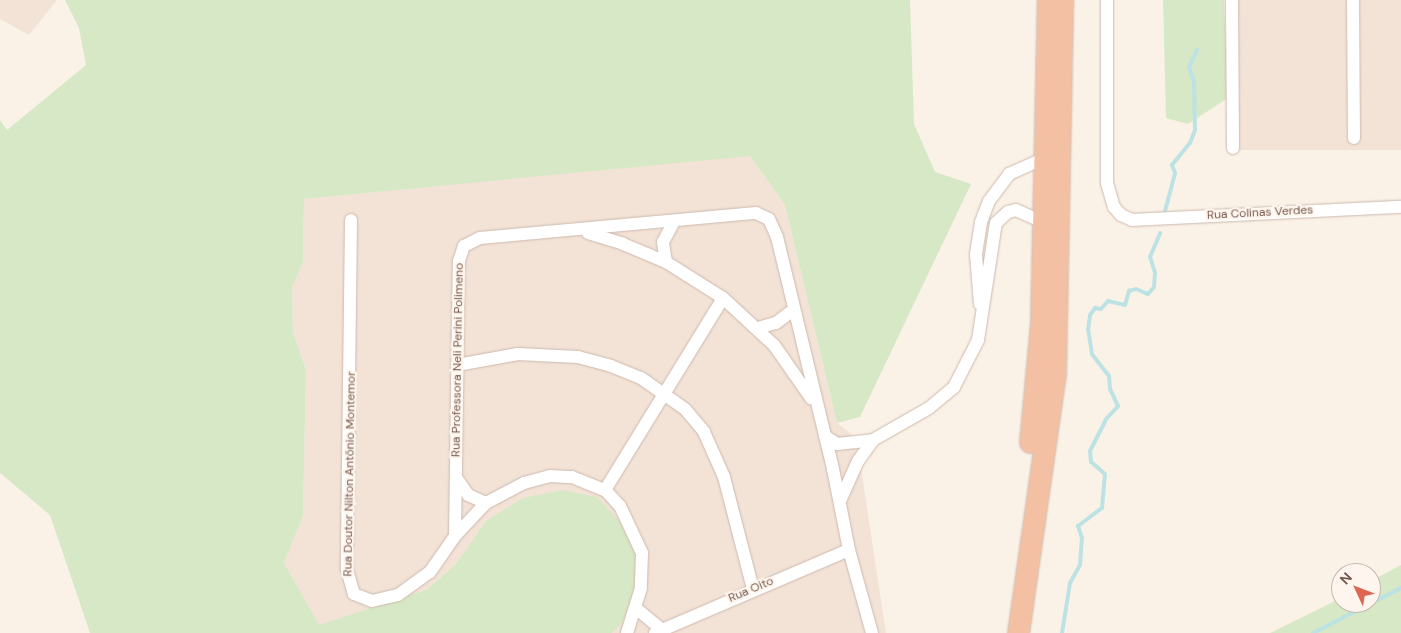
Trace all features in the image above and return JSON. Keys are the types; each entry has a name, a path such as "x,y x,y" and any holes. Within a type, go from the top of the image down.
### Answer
{"highway":[{"path":"1005,633 1038,366 1048,0"},
{"path":"1018,633 1055,372 1062,0"}],"street":[{"name":"Rua Colinas Verdes","path":"1107,0 1107,183 1114,207 1121,215 1132,220 1401,207"},
{"path":"1232,0 1233,148"},
{"path":"1353,0 1354,138"},
{"path":"982,316 976,281 976,254 987,208 997,187 1009,174 1045,158"},
{"path":"825,436 837,444 873,440 929,408 954,387 978,340 996,223 1008,212 1016,210 1043,222"},
{"name":"Rua Professora Neli Perini Polimeno","path":"455,536 459,261 464,246 480,238 580,231 748,213 769,219 777,237 793,310"},
{"name":"Rua Doutor Nilton Antônio Montemor","path":"351,220 349,585 362,600 384,600 398,595 430,572 455,536 486,503 524,482 550,476 589,481 605,490 620,506 642,553 644,575 637,609 627,633"},
{"path":"666,262 663,242 674,221"},
{"path":"580,231 623,244 666,262 723,298 758,328 791,368 816,406"},
{"path":"605,490 723,298"},
{"path":"758,328 776,323 793,310 825,436 849,550 872,633"},
{"path":"457,365 518,354 578,357 611,366 663,393 695,419 714,452 724,477 753,589"},
{"path":"840,502 858,461 873,440"},
{"path":"457,478 468,495 486,503"},
{"name":"Rua Oito","path":"658,631 753,589 849,550"},
{"path":"637,609 658,631"}],"shaded area":[{"path":"0,0 57,0 29,35 0,19"},
{"path":"1230,0 1401,0 1401,150 1230,150"},
{"path":"750,155 785,205 837,423 851,434 862,474 886,633 612,633 622,623 486,521 455,565 426,590 319,626 284,563 303,516 306,370 293,332 292,286 303,262 304,199"}],"green space":[{"path":"65,0 910,0 914,124 935,172 971,184 860,417 837,423 785,205 750,156 304,199 303,262 292,287 293,332 306,370 303,516 284,563 319,625 426,590 455,565 486,521 523,498 563,490 597,497 621,523 638,553 635,587 622,623 612,633 90,633 50,515 0,473 0,120 7,130 86,65 79,28"},
{"path":"1163,0 1224,0 1228,98 1188,124 1166,118"},
{"path":"1401,565 1401,633 1270,633 1331,603 1331,613 1381,613 1381,576"}],"waterway":[{"path":"1165,211 1175,173 1172,165 1190,143 1195,130 1194,81 1189,67 1197,50"},
{"path":"1062,633 1070,583 1080,565 1082,538 1078,526 1102,508 1105,474 1091,462 1090,451 1107,418 1118,406 1110,389 1109,376 1092,354 1088,330 1090,315 1095,308 1101,309 1108,301 1125,305 1129,291 1136,289 1148,294 1154,287 1155,273 1150,257 1160,233"},
{"path":"1313,633 1401,588"}]}
